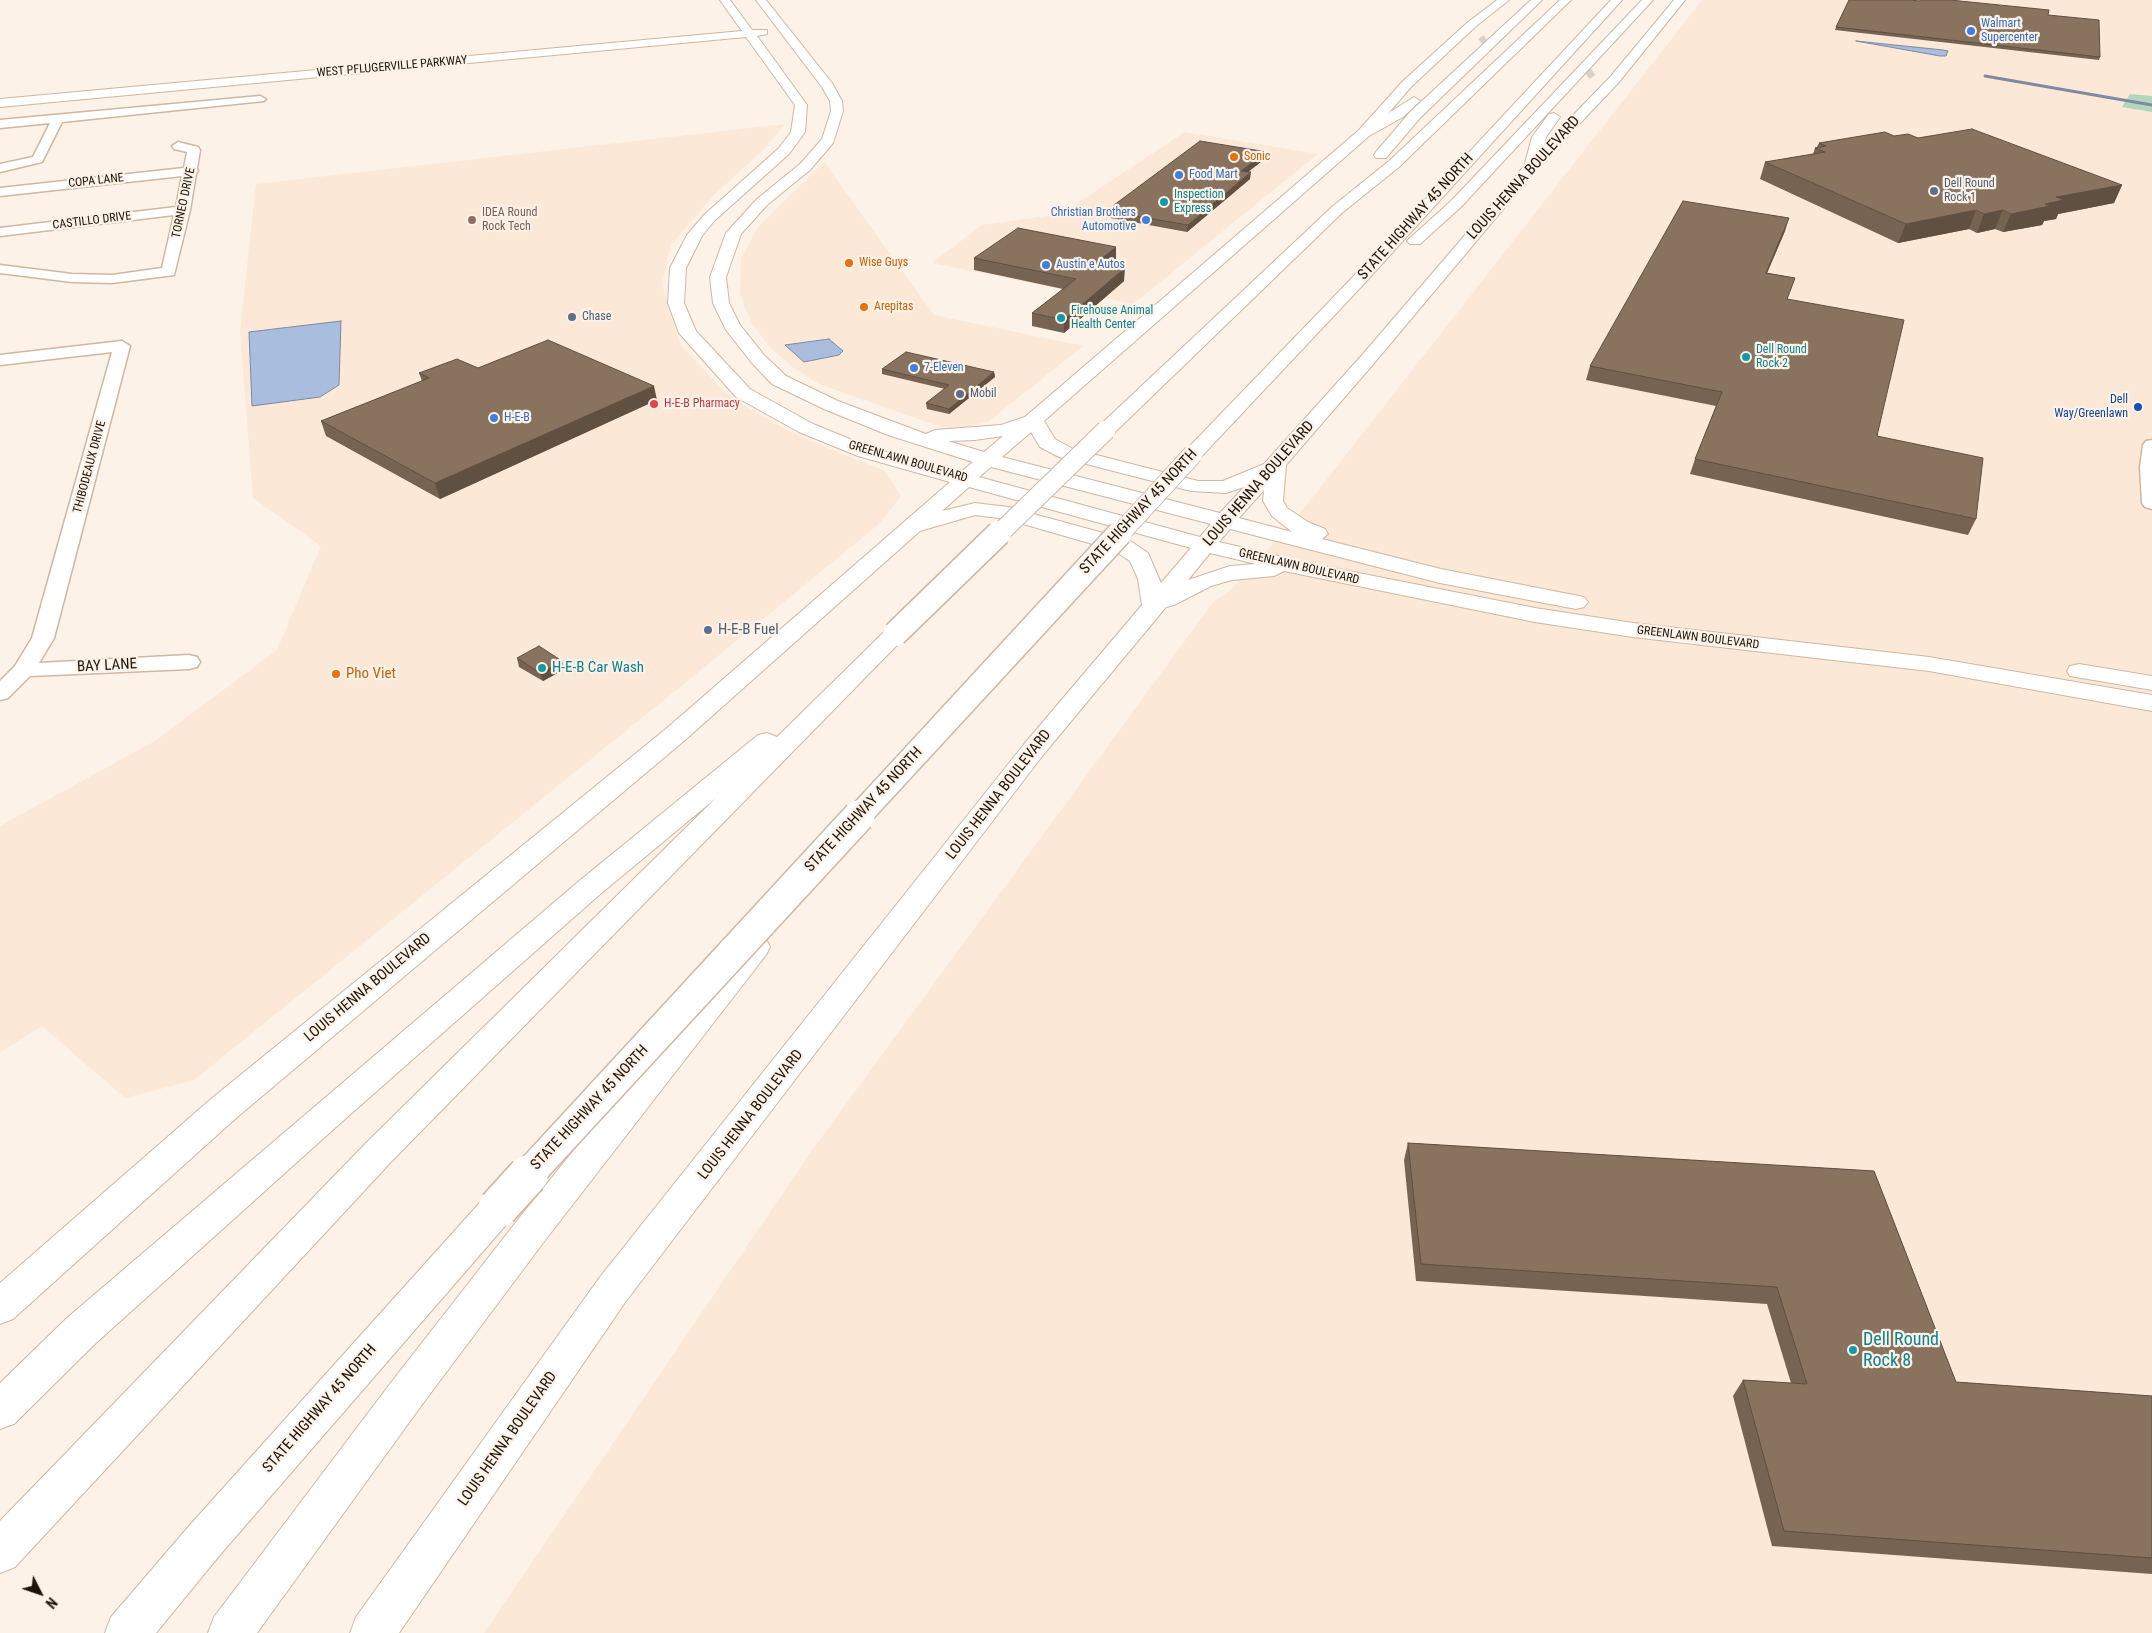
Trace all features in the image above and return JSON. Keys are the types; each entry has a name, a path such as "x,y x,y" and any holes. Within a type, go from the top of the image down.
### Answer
{"main road":[{"name":"GREENLAWN BOULEVARD","path":"726,0 746,31 801,104 798,132 784,151 709,218 695,235 678,268 676,303 688,333 743,393 806,428 865,452 1308,570 1535,615 1633,630 1929,664 2152,703"},
{"name":"GREENLAWN BOULEVARD","path":"761,0 828,86 836,101 837,111 828,140 805,167 762,202 734,233 720,267 718,277 722,303 732,326 758,359 779,380 831,406 895,431 988,460 1482,585 1606,607 1971,652 2152,683"},
{"name":"LOUIS HENNA BOULEVARD","path":"0,1307 223,1109 676,734 965,479 1364,133 1406,84 1471,25 1504,0"},
{"path":"1338,209 1415,115 1537,0"},
{"path":"0,1552 378,1153 895,634 1338,209 1394,164 1566,0"},
{"name":"STATE HIGHWAY 45 NORTH","path":"127,1633 204,1541 498,1208 1193,454 1355,284 1616,0"},
{"path":"1531,167 1539,137 1589,72 1641,19 1648,0"},
{"path":"1355,284 1422,235 1545,112 1648,0"},
{"name":"LOUIS HENNA BOULEVARD","path":"372,1633 613,1289 1034,749 1205,544 1370,358 1531,167 1615,79 1680,0"},
{"path":"1364,133 1398,114 1529,3"},
{"name":"WEST PFLUGERVILLE PARKWAY","path":"0,97 781,28"},
{"name":"WEST PFLUGERVILLE PARKWAY","path":"0,102 263,78 387,64"},
{"path":"748,182 784,184"},
{"path":"895,431 943,437 1004,430 1034,420 1048,442 1066,453 1198,487 1226,487 1276,465 1273,501 1279,512 1300,527 1374,557"},
{"path":"865,452 914,474 924,488 922,503 904,533"},
{"path":"904,533 942,517 974,509 1008,514 1121,545 1140,558 1149,580 1154,607 1203,581 1230,573 1280,568 1308,570"},
{"path":"1535,615 1573,618 1599,613 1606,607"},
{"path":"0,1410 82,1330 324,1117 588,889 895,634"},
{"path":"230,1633 407,1393 533,1228 863,811"}],"street":[{"path":"0,124 259,101 263,78"},
{"path":"0,168 15,166 38,158 58,118"},
{"name":"TORNEO DRIVE","path":"0,269 72,278 112,279 169,272 192,171 194,150 178,146"},
{"name":"COPA LANE","path":"0,192 192,171"},
{"name":"CASTILLO DRIVE","path":"0,232 183,210"},
{"name":"THIBODEAUX DRIVE","path":"0,360 122,346 43,638 24,670 0,693"},
{"path":"2152,445 2149,467 2152,503"},
{"name":"BAY LANE","path":"24,670 189,662"}],"shaded area":[{"path":"1702,0 2152,0 2152,1633 484,1633 813,1149 1214,601 1231,590 1302,511"},
{"path":"785,124 763,150 714,195 671,245 662,284 681,345 722,389 741,404 798,436 885,471 901,496 879,524 194,1080 125,1098 42,1026 0,1052 0,826 155,741 277,650 321,546 253,498 240,331 256,184"},
{"path":"1185,132 1318,154 1133,304 932,263 982,225 1061,214"},
{"path":"824,162 934,315 1083,346 989,421 961,428 941,427 819,384 791,366 770,347 752,324 740,294 741,258 758,227"}],"green space":[{"path":"2130,94 2152,96 2152,112 2122,107"}],"water":[{"path":"1856,41 1948,51 1946,56 1940,56"},
{"path":"341,321 339,385 320,397 252,406 249,332"},
{"path":"829,339 843,351 839,355 804,362 785,345"}],"building":[{"name":"Walmart Supercenter","path":"1849,0 1950,0 2049,10 2048,15 2099,20 2100,57 1836,27"},
{"name":"Dell Round Rock 1","path":"1972,129 2122,185 2056,197 2064,200 2045,204 2050,206 2011,214 2003,210 1984,214 1976,210 1906,224 1765,162 1825,152 1815,148 1826,146 1819,143 1885,132 1894,136 1908,134 1918,138"},
{"path":"1200,141 1267,152 1241,171 1251,172 1188,225 1106,211"},
{"name":"Dell Round Rock 2","path":"1683,201 1789,218 1766,273 1795,278 1787,299 1904,320 1877,436 1983,458 1976,519 1695,459 1722,392 1590,366"},
{"path":"1018,228 1116,247 1096,263 1125,268 1064,320 1032,313 1076,279 974,258"},
{"name":"H-E-B","path":"548,340 654,386 435,483 321,421 429,378 419,373 457,359 478,368"},
{"path":"906,352 994,372 949,409 926,403 949,385 882,369"},
{"path":"539,646 562,661 540,673 517,658"},
{"name":"Dell Round Rock 8","path":"1408,1143 1874,1171 1956,1382 2152,1396 2152,1558 1784,1531 1743,1380 1807,1384 1777,1287 1421,1264"}],"waterway":[{"path":"1985,76 2152,105"}],"tunnel":[{"path":"1482,44 1487,40"},
{"path":"1586,74 1592,70"}],"place":[{"name":"Walmart Supercenter","path":"1971,31"},
{"name":"Sonic","path":"1234,157"},
{"name":"Food Mart","path":"1179,175"},
{"name":"Dell Round Rock 1","path":"1934,191"},
{"name":"Inspection Express","path":"1164,202"},
{"name":"IDEA Round Rock Tech","path":"472,220"},
{"name":"Christian Brothers Automotive","path":"1146,220"},
{"name":"Wise Guys","path":"849,263"},
{"name":"Austin e Autos","path":"1046,265"},
{"name":"Arepitas","path":"864,307"},
{"name":"Chase","path":"572,317"},
{"name":"Firehouse Animal Health Center","path":"1061,318"},
{"name":"Dell Round Rock 2","path":"1746,357"},
{"name":"7-Eleven","path":"914,368"},
{"name":"Mobil","path":"960,394"},
{"name":"H-E-B Pharmacy","path":"654,404"},
{"name":"Dell Way/Greenlawn","path":"2138,407"},
{"name":"H-E-B","path":"494,418"},
{"name":"H-E-B Fuel","path":"708,630"},
{"name":"H-E-B Car Wash","path":"542,668"},
{"name":"Pho Viet","path":"336,674"},
{"name":"Dell Round Rock 8","path":"1853,1350"}]}
